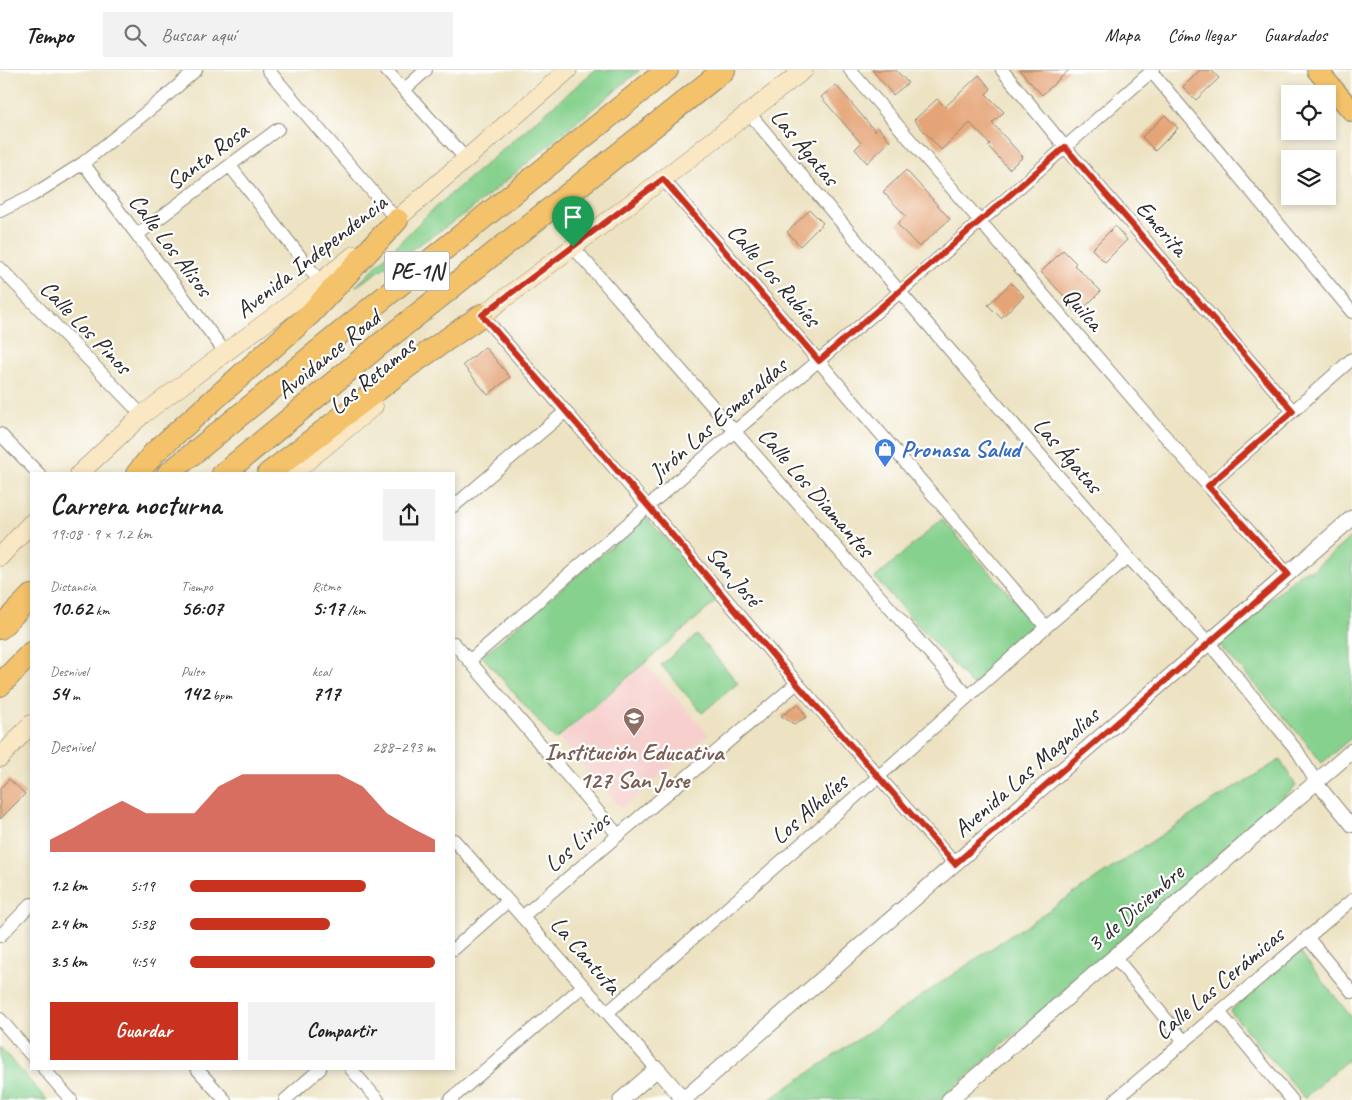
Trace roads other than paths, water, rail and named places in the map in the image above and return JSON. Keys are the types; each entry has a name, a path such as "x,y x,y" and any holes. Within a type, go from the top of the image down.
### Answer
{"highway":[{"name":"Avoidance Road","path":"170,472 356,320 668,70"},
{"name":"Avoidance Road","path":"225,472 378,346 724,70"},
{"path":"139,472 161,447 310,314 397,220"},
{"path":"271,472 407,367 482,315"},
{"path":"0,628 30,597"},
{"path":"0,685 30,654"}],"main road":[{"name":"Avenida Independencia","path":"81,472 142,415 320,282 397,220 568,70"},
{"name":"Las Retamas","path":"294,472 482,315 804,70"},
{"path":"1317,70 1352,111"},
{"path":"0,557 30,524"},
{"path":"0,758 30,725"}],"street":[{"path":"0,211 33,195 83,163 196,70"},
{"path":"268,70 397,220"},
{"path":"386,70 466,159"},
{"path":"404,90 426,70"},
{"name":"Quilca","path":"850,70 1208,486 1288,574"},
{"name":"Emerita","path":"1002,70 1065,147 1293,411"},
{"path":"1152,71 1352,312"},
{"name":"Jirón Las Esmeraldas","path":"469,661 735,431 900,292 1152,71"},
{"name":"Las Ágatas","path":"748,113 1128,557 1209,643 1298,752 1316,782 1352,826"},
{"name":"Santa Rosa","path":"137,235 278,129"},
{"name":"Calle Los Alisos","path":"83,163 225,352"},
{"path":"230,166 320,282"},
{"name":"Calle Los Rubíes","path":"663,179 1046,626"},
{"name":"Calle Los Diamantes","path":"573,247 968,696"},
{"name":"Calle Los Pinos","path":"0,268 142,415"},
{"name":"San José","path":"482,315 648,506 797,684 955,864"},
{"path":"1208,486 1352,359"},
{"path":"455,505 566,411"},
{"path":"0,434 37,472"},
{"name":"Avenida Las Magnolias","path":"684,1100 1352,518"},
{"name":"Los Alhelíes","path":"607,1013 878,777 1046,626 1128,557"},
{"path":"455,644 618,834"},
{"name":"Los Lirios","path":"522,917 797,684"},
{"name":"3 de Diciembre","path":"949,1100 1352,751"},
{"name":"La Cantuta","path":"455,841 684,1100"},
{"name":"Calle Las Cerámicas","path":"1115,1100 1352,900"},
{"path":"455,948 508,901"},
{"path":"0,936 30,905"},
{"path":"1307,937 1352,992"},
{"path":"1114,956 1184,1041"},
{"path":"450,1100 583,986"},
{"path":"1218,1012 1288,1098"},
{"path":"0,1019 30,1054"},
{"path":"621,1100 657,1069"},
{"path":"45,1070 71,1100"},
{"path":"198,1070 225,1100"},
{"path":"284,1100 319,1070"},
{"path":"352,1070 378,1100"}],"place":[{"name":"Pronasa Salud","path":"885,468"},
{"name":"Institución Educativa 127 San Jose","path":"634,737"}]}
